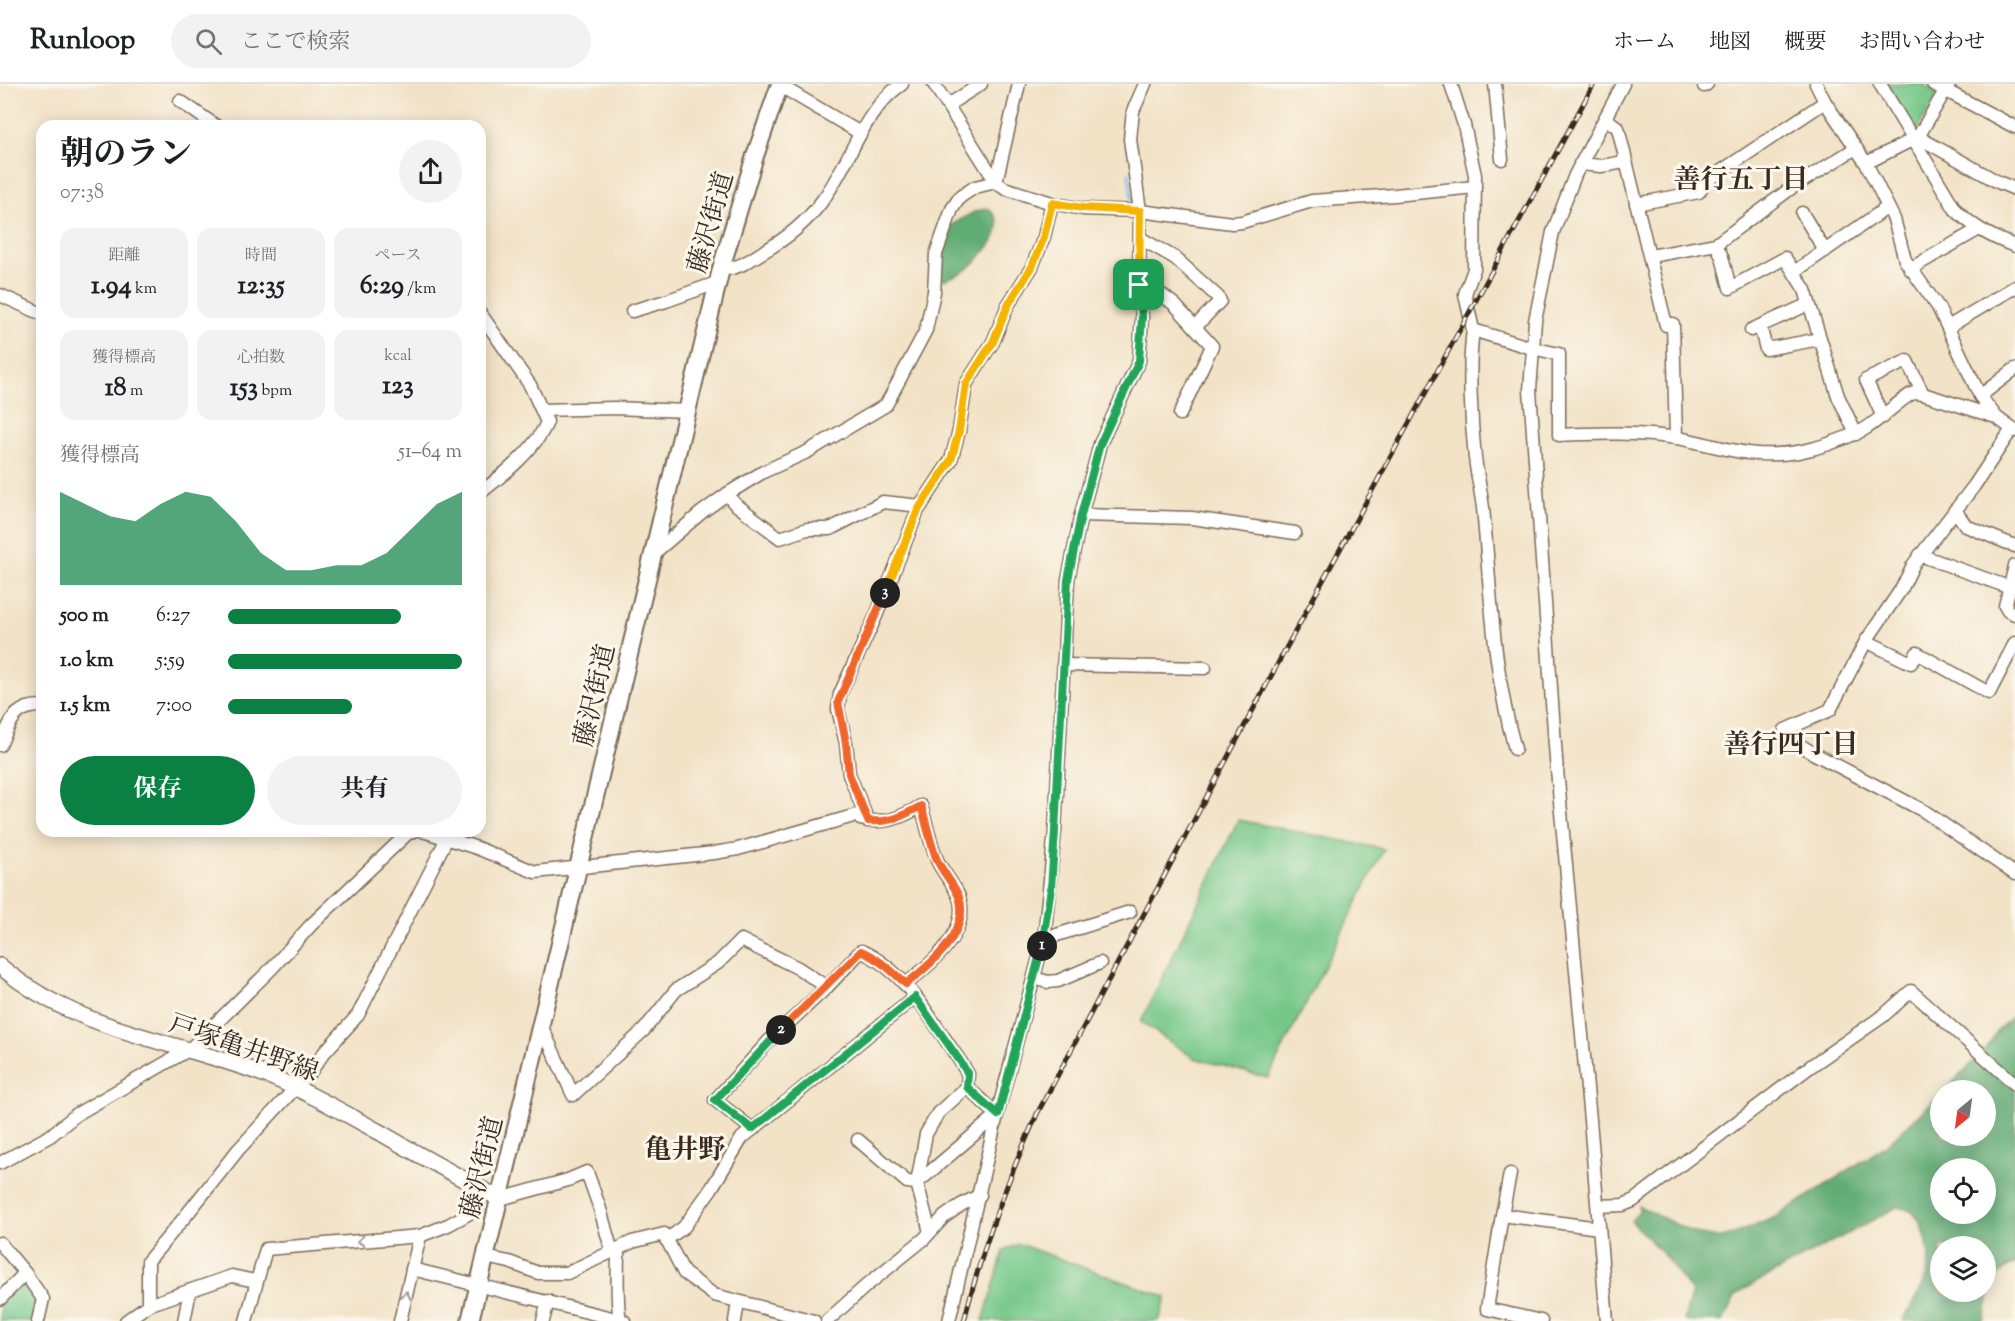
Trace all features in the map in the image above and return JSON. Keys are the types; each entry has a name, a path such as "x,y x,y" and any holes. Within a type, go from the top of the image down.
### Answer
{"highway":[{"name":"藤沢街道","path":"470,1321 720,276 755,156 780,85"}],"main road":[{"name":"戸塚亀井野線","path":"0,966 73,1012 135,1036 190,1049 276,1079 323,1101 500,1199"}],"street":[{"path":"632,311 666,302 734,269 786,239 823,200 860,133 881,105 902,84"},
{"path":"934,84 996,182 1004,188 1052,203 1083,208 1140,211 1214,222 1242,222 1312,201 1475,187"},
{"path":"948,105 981,84"},
{"path":"996,182 1019,84"},
{"path":"949,1321 998,1115 1044,939 1055,831 1068,580 1081,515 1100,444 1139,361 1142,317 1139,285 1140,211 1130,139 1133,111 1145,84"},
{"path":"1451,84 1475,175 1474,269 1465,294 1473,330 1474,450 1483,507 1498,672 1504,708 1515,749"},
{"path":"1495,84 1502,159"},
{"path":"1607,1321 1556,759 1530,390 1535,321 1553,232 1580,164 1623,84"},
{"path":"1816,84 1866,163 1899,231 1905,260 1938,307 1980,396 1996,417 2014,430 1913,565 1902,588 1866,641 1830,710 1785,730 1801,746 1924,811 2015,873"},
{"path":"1880,84 1916,138 1955,209 1979,229 2015,246"},
{"path":"1933,84 1947,88 2015,127"},
{"path":"780,85 860,133"},
{"path":"1866,163 1916,138 1947,88"},
{"path":"180,101 207,120"},
{"path":"1636,204 1699,192 1705,182 1826,102"},
{"path":"1605,118 1618,128 1666,325 1673,324 1676,438"},
{"path":"1916,138 2015,189"},
{"path":"1651,256 1716,244 1790,189 1856,148"},
{"path":"1580,164 1601,166 1625,162"},
{"path":"653,554 727,494 763,472 807,452 886,405 926,330 934,292 936,254 952,209 960,197 975,187 996,182"},
{"path":"866,817 849,774 838,702 843,685 876,616 921,506 951,460 959,431 966,384 993,342 1008,305 1032,267 1044,237 1052,203"},
{"path":"1794,272 1888,207"},
{"path":"1802,213 1826,251"},
{"path":"1910,269 1979,229"},
{"path":"1140,238 1175,258 1218,297 1220,301 1195,327"},
{"path":"1716,244 1730,288 1785,258 1805,290 1838,396 1856,434"},
{"path":"1139,285 1162,295 1175,305 1212,346 1180,414"},
{"path":"1948,327 2015,287"},
{"path":"0,295 36,312"},
{"path":"1809,304 1756,328 1766,349 1820,339"},
{"path":"486,322 530,385 547,423 537,440 504,474 486,488"},
{"path":"1473,330 1559,354 1559,435 1624,433 1676,438 1734,452 1772,455 1820,447 1856,434 1914,393 1996,417"},
{"path":"1883,417 1866,380 1907,361 1923,394"},
{"path":"1980,396 2015,369"},
{"path":"542,410 614,408 687,411"},
{"path":"727,494 734,503 780,538 807,529 830,529 883,502 921,506"},
{"path":"1955,510 1966,526 2015,546"},
{"path":"1081,515 1192,518 1295,533"},
{"path":"1920,555 2008,587"},
{"path":"2015,566 2005,606 2008,611 2015,614"},
{"path":"1866,641 1911,663 1917,653 1989,693 2015,643"},
{"path":"1063,665 1205,668"},
{"path":"0,745 15,715 30,705 36,706"},
{"path":"444,837 477,848 535,873 714,854 851,816 890,821 921,806 937,860 961,903 961,914 952,937 934,960 906,984"},
{"path":"0,1163 50,1136 77,1114 190,1049 272,968 311,925 404,837"},
{"path":"148,1305 147,1261 238,1150 311,1071 358,1015 447,838"},
{"path":"1044,939 1130,912"},
{"path":"541,1025 573,1095 644,1030 676,990 712,967 741,940 798,968 827,987"},
{"path":"752,1129 715,1100 768,1041 827,987 861,951 879,961 906,984 968,1074 967,1087 938,1113 926,1134 917,1183 930,1232"},
{"path":"1034,978 1048,982 1058,981 1101,963"},
{"path":"1598,1206 1623,1205 1633,1201 1811,1066 1883,1016 1911,991 2015,1084"},
{"path":"666,1239 684,1227 711,1189 735,1147 752,1129 915,997"},
{"path":"967,1087 998,1115"},
{"path":"858,1140 907,1182 917,1183 998,1115"},
{"path":"500,1199 568,1180 587,1172 615,1250 619,1292 616,1304 622,1321"},
{"path":"1510,1174 1487,1309 1541,1321"},
{"path":"827,1321 867,1285 910,1252 952,1211 980,1195"},
{"path":"246,1321 255,1281 260,1274 266,1249 420,1236 448,1226 477,1209"},
{"path":"1502,1215 1599,1228"},
{"path":"485,1257 509,1262 538,1273 567,1273 615,1250 651,1236 664,1234 684,1273 714,1294 814,1321"},
{"path":"400,1321 420,1236"},
{"path":"0,1243 43,1299 38,1321"},
{"path":"412,1269 622,1321"},
{"path":"0,1299 25,1273"},
{"path":"126,1321 148,1305 232,1276 255,1281"},
{"path":"184,1321 190,1291"},
{"path":"543,1321 548,1301"},
{"path":"735,1321 738,1302"}],"green space":[{"path":"1886,84 1923,84 1939,93 1915,133"},
{"path":"988,208 998,222 994,239 970,267 944,280 937,274 948,227 974,212"},
{"path":"1238,820 1384,849 1268,1078 1194,1058 1141,1022"},
{"path":"2015,1014 2015,1264 2001,1273 1996,1280 1996,1236 1930,1236 1930,1302 1987,1302 1984,1321 1903,1321 1927,1275 1929,1252 1917,1216 1909,1209 1897,1207 1744,1289 1735,1297 1723,1321 1684,1321 1692,1292 1663,1254 1631,1221 1639,1212 1639,1206 1689,1231 1705,1236 1720,1238 1736,1233 1776,1217 1884,1147 1930,1104 1930,1146 1996,1146 1996,1080 1955,1080 1983,1052 2000,1028"},
{"path":"1019,1244 1166,1297 1159,1321 983,1321 1004,1250"},
{"path":"24,1279 40,1300 35,1321 0,1321 0,1304"}],"waterway":[{"path":"1125,139 1123,125 1127,114"},
{"path":"1129,173 1133,207"},
{"path":"1125,275 1134,259"}],"railway":[{"path":"964,1321 996,1215 1038,1112 1284,652 1594,84"}],"district":[{"name":"善行五丁目","path":"1741,179"},
{"name":"善行四丁目","path":"1791,744"},
{"name":"亀井野","path":"685,1149"}],"route":[{"path":"1052,203 1083,208 1140,211 1139,285 1142,317 1139,361 1100,444 1081,515 1068,580 1051,888 1044,939 998,1115 967,1087 968,1074 915,997 752,1129 715,1100 768,1041 827,987 861,951 886,966 906,984 925,969 944,949 958,925 961,903 937,860 921,806 890,821 868,821 849,774 838,702 843,685 876,616 918,510 951,460 959,431 966,384 988,351 1008,305 1032,267 1044,237 1052,203"}]}
